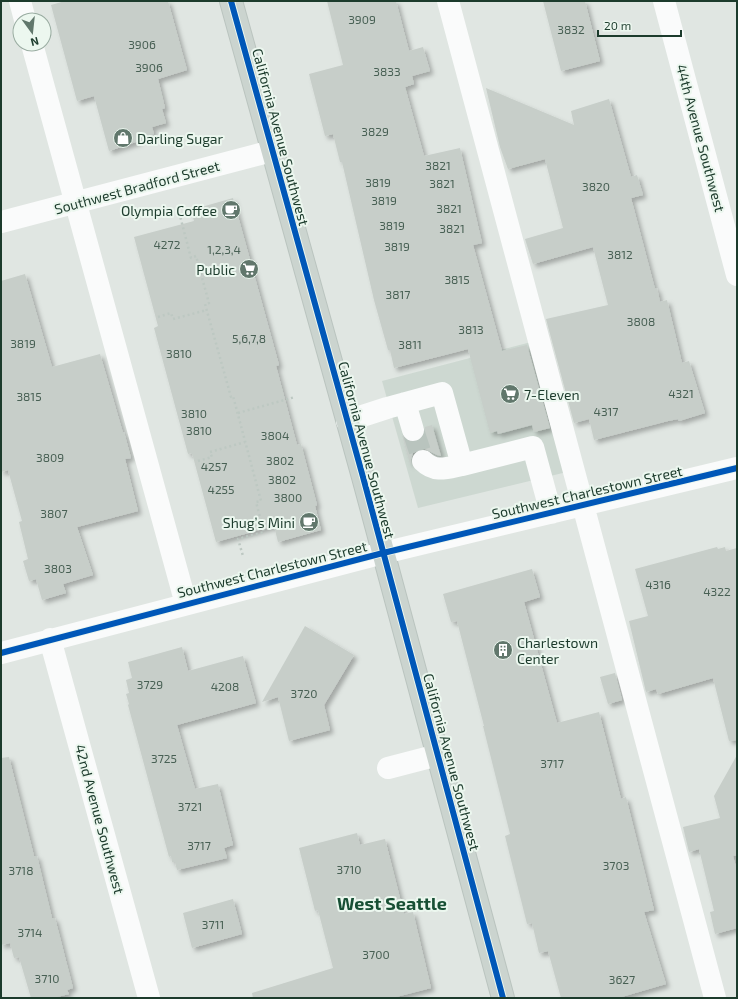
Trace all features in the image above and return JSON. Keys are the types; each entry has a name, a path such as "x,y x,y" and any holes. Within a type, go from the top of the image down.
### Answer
{"main road":[{"name":"California Avenue Southwest","path":"231,1 347,421 503,998"}],"street":[{"path":"20,1 23,12"},
{"path":"448,1 715,998"},
{"name":"44th Avenue Southwest","path":"664,1 737,275"},
{"path":"34,52 186,604"},
{"name":"Southwest Bradford Street","path":"1,222 272,151"},
{"path":"347,421 442,393 462,465"},
{"path":"405,403 413,430"},
{"path":"423,461 428,466 440,469 533,447 550,513"},
{"name":"Southwest Charlestown Street","path":"1,653 383,553 737,468"},
{"name":"42nd Avenue Southwest","path":"50,639 149,998"},
{"path":"388,768 438,755"}],"path":[{"path":"178,208 191,258 196,256 209,304 205,304 231,397 233,396 238,413 261,501 256,502 264,532 238,539 243,556"},
{"path":"158,317 171,313 173,319 207,310"},
{"path":"238,413 295,397"},
{"path":"198,461 212,458 210,452 245,442"}],"shaded area":[{"path":"535,341 571,471 418,508 382,381"}],"building":[{"path":"65,1 168,1 187,70 158,79 165,108 162,109 166,123 152,127 154,134 138,138 139,141 109,151 94,96 77,101 51,5"},
{"path":"327,1 396,1 409,51 423,47 430,71 412,76 414,84 405,87 424,156 460,148 482,243 473,245 502,351 527,345 550,428 534,432 532,425 498,434 497,431 490,433 468,349 394,368 390,350 388,350 374,300 342,162 340,162 333,134 325,136 309,74 343,65"},
{"path":"543,1 585,1 600,61 561,71"},
{"path":"486,88 574,125 571,111 609,99 631,177 637,175 643,195 631,198 655,289 657,288 660,302 667,300 682,363 689,361 705,413 679,421 678,419 668,421 594,440 589,419 574,423 546,319 608,305 593,247 533,264 525,239 563,228 545,159 508,169 500,147"},
{"path":"233,198 279,365 276,366 297,445 301,444 317,505 315,506 321,530 278,542 274,526 216,542 192,453 188,454 154,328 158,326 134,237 194,221 191,210"},
{"path":"25,274 52,367 100,354 131,458 125,459 138,511 77,527 93,575 63,584 66,593 42,600 36,579 29,581 23,561 28,559 19,522 22,521 8,470 1,472 1,281"},
{"path":"432,425 441,456 425,449 419,449 413,453 410,464 402,435 410,442 417,442 425,433 425,427"},
{"path":"717,547 718,549 725,547 726,551 737,548 737,740 729,741 713,678 658,694 656,689 646,692 629,621 648,616 635,569"},
{"path":"532,569 540,597 524,602 557,723 599,712 621,799 626,797 654,910 644,912 666,984 618,998 561,998 548,951 539,953 532,923 527,924 505,836 510,834 457,621 451,622 443,594"},
{"path":"305,626 354,655 324,705 330,730 289,741 278,697 262,702"},
{"path":"182,647 188,671 243,656 256,703 177,725 195,789 218,784 233,845 224,848 227,858 177,870 175,862 172,862 171,856 169,857 128,705 126,694 129,693 126,680 132,678 128,662"},
{"path":"615,673 622,700 608,704 600,677"},
{"path":"737,755 737,855 733,856 737,871 737,928 715,934 710,912 714,911 699,849 689,852 683,827 720,818 714,796"},
{"path":"9,757 34,856 37,856 52,918 55,918 73,988 67,990 69,994 53,998 31,998 19,957 14,958 10,943 1,945 1,758"},
{"path":"357,833 360,845 385,839 404,914 413,912 431,988 392,998 253,998 252,993 333,968 318,910 315,911 299,848"},
{"path":"233,899 242,934 192,948 183,913"}],"tunnel":[{"path":"413,430 423,461"}],"cycle path":[{"path":"231,1 363,477 503,998"},
{"path":"1,653 383,553 737,468"}],"place":[{"name":"Darling Sugar","path":"123,138"},
{"name":"Olympia Coffee","path":"231,210"},
{"name":"Public","path":"249,269"},
{"name":"7-Eleven","path":"510,394"},
{"name":"Shug’s Mini","path":"309,522"},
{"name":"Charlestown Center","path":"503,650"}],"district":[{"name":"West Seattle","path":"392,903"}]}
